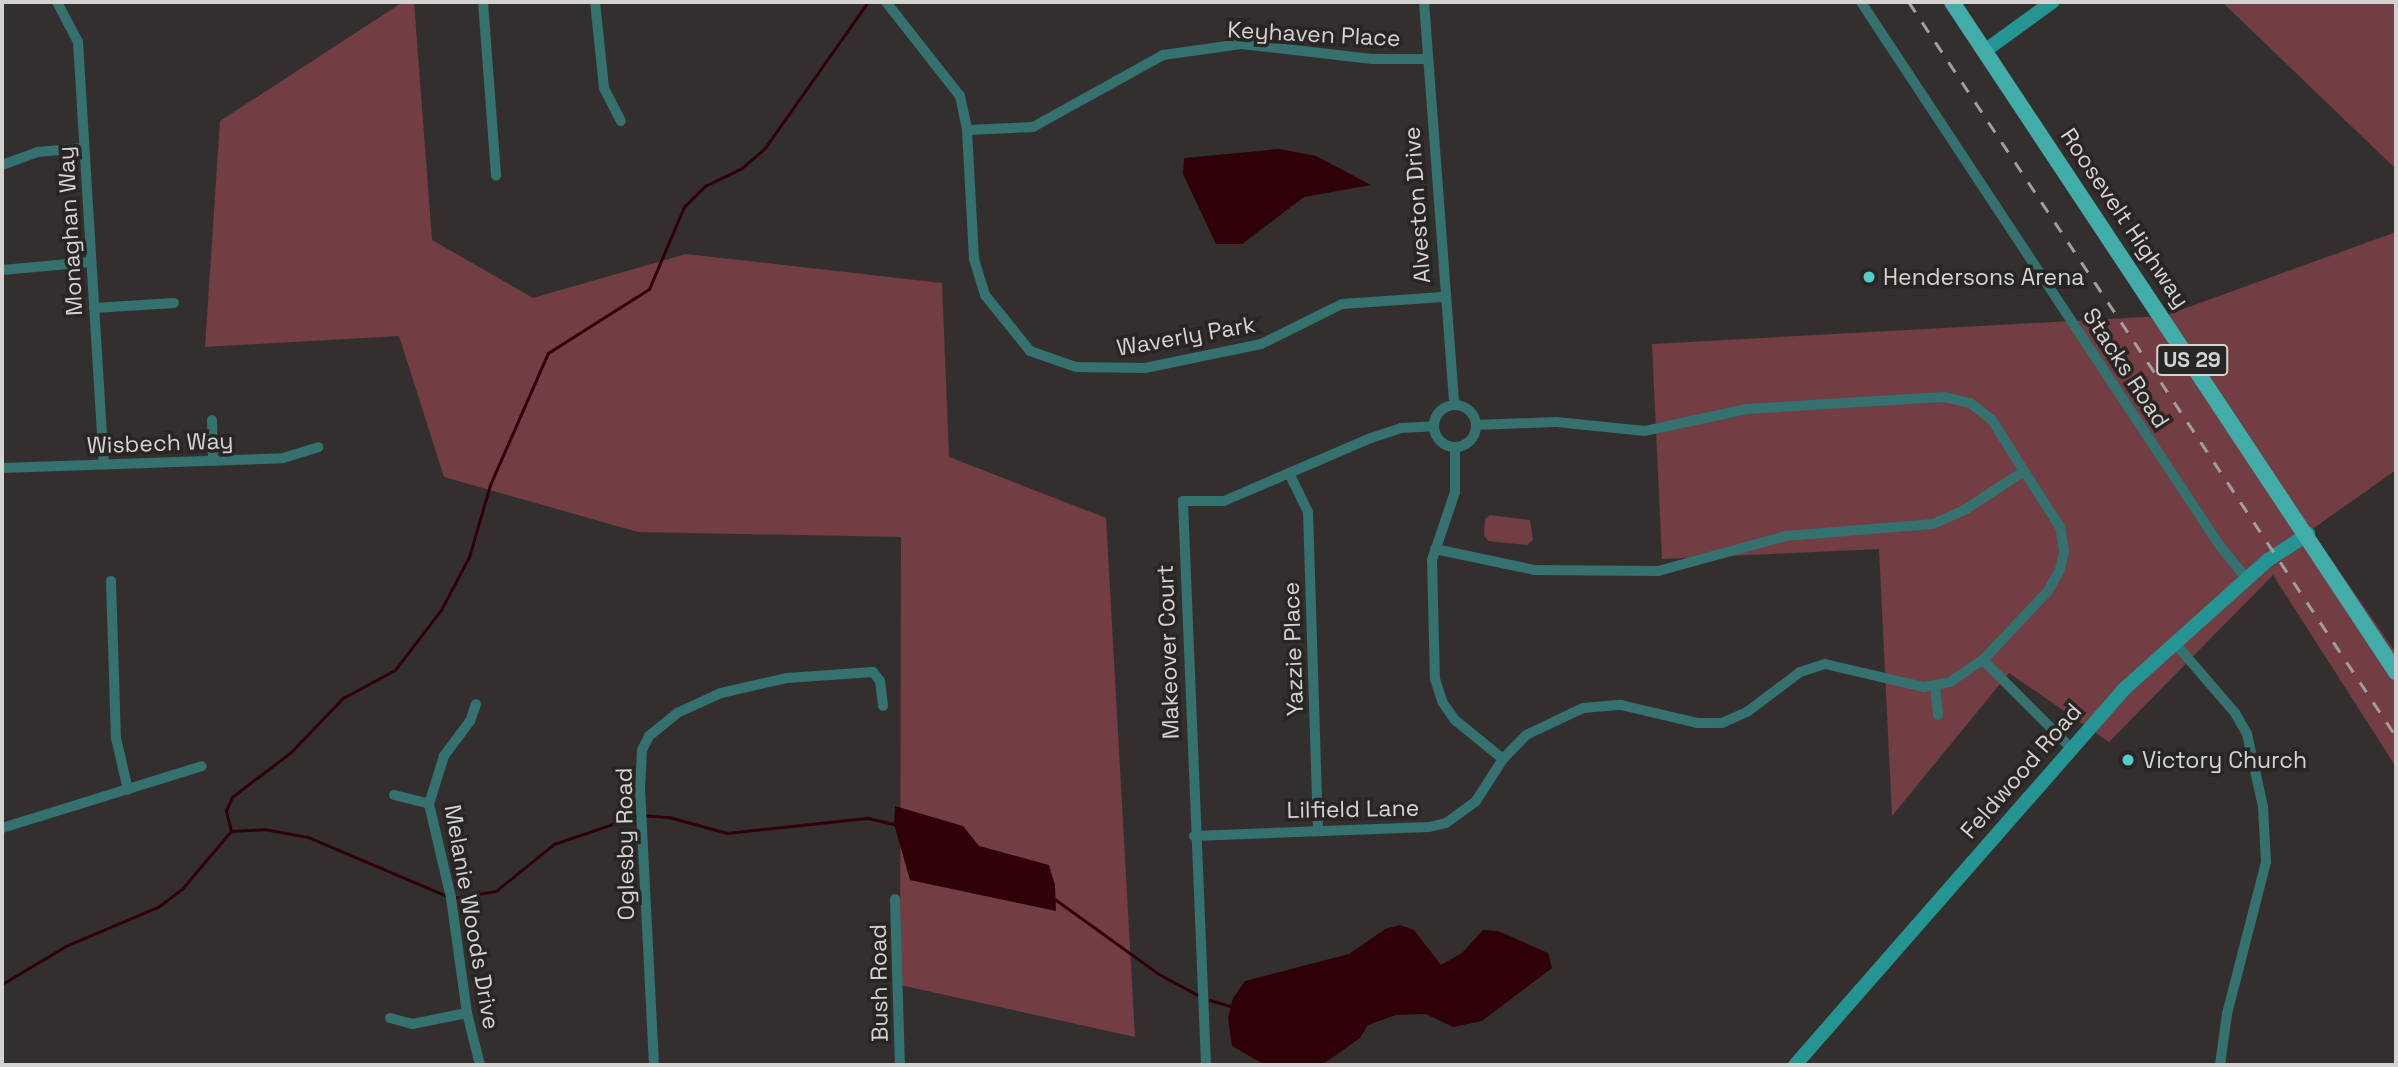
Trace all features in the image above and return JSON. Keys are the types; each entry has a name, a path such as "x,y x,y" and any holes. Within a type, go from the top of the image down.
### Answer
{"main road":[{"name":"Roosevelt Highway","path":"1952,2 2308,534 2396,672"}],"street":[{"name":"Monaghan Way","path":"57,2 78,42 104,464"},
{"path":"483,2 496,176"},
{"path":"595,2 604,88 621,121"},
{"name":"Waverly Park","path":"886,2 950,78 960,96 967,130 974,259 985,295 1030,351 1076,367 1145,368 1261,344 1342,304 1443,297"},
{"name":"Alveston Drive","path":"1424,2 1443,297 1454,405"},
{"name":"Stacks Road","path":"1861,2 2220,546 2247,579"},
{"path":"1986,50 2052,2"},
{"name":"Keyhaven Place","path":"967,130 1032,127 1163,55 1241,44 1372,58 1427,59"},
{"path":"2,165 37,152 84,148"},
{"path":"2,270 91,262"},
{"path":"94,308 174,303"},
{"path":"1476,425 1556,422 1645,431 1747,409 1943,397 1970,403 1987,415 2056,517 2063,561 2048,592 1983,660 1957,678 1935,686 1938,715"},
{"path":"1454,405 1469,410 1476,425 1468,443 1455,447 1438,439 1434,426 1439,411 1454,405"},
{"path":"212,420 214,461"},
{"name":"Makeover Court","path":"1206,1065 1184,501 1224,500 1371,438 1401,428 1434,426"},
{"name":"Wisbech Way","path":"2,468 283,458 318,447"},
{"path":"1455,447 1455,492 1435,549 1435,679 1443,703 1455,720 1503,759"},
{"path":"1435,549 1535,570 1658,572 1786,536 1933,524 1966,509 2024,471"},
{"name":"Yazzie Place","path":"1289,473 1308,512 1318,828"},
{"name":"Feldwood Road","path":"1795,1065 2071,748 2174,642 2247,579 2308,534"},
{"path":"111,581 116,738 128,789"},
{"path":"2174,642 2201,670 2235,713 2247,734 2247,747 2259,778 2266,862 2227,1014 2220,1065"},
{"path":"1983,660 2071,748"},
{"name":"Lilfield Lane","path":"1195,836 1318,828 1429,827 1446,822 1476,801 1503,759 1526,735 1583,708 1621,705 1697,723 1722,723 1747,712 1800,672 1825,664 1935,686"},
{"name":"Oglesby Road","path":"654,1065 640,790 642,750 649,736 677,713 720,693 787,678 873,672 880,681 884,706"},
{"name":"Melanie Woods Drive","path":"477,704 444,756 429,804 451,898 467,1013 480,1065"},
{"path":"2,828 202,766"},
{"path":"394,795 429,804"},
{"name":"Bush Road","path":"895,899 900,1065"},
{"path":"390,1018 412,1024 467,1013"}],"shaded area":[{"path":"403,2 414,2 432,240 533,298 686,254 942,283 949,457 1106,518 1135,1037 900,985 901,537 638,532 444,477 399,336 205,347 220,121"},
{"path":"2222,2 2396,2 2396,169"},
{"path":"1279,149 1316,156 1371,185 1304,197 1242,244 1216,244 1183,174 1184,158"},
{"path":"2396,232 2396,470 2311,530 2396,653 2396,767 2273,575 2109,742 2009,673 1892,816 1879,549 1662,559 1652,344 2164,316"},
{"path":"1490,515 1530,520 1533,540 1527,545 1488,541 1484,535 1485,519"},
{"path":"895,806 963,826 979,846 1049,865 1055,885 1056,911 910,880 894,824"},
{"path":"1400,925 1414,930 1441,965 1462,953 1483,930 1498,931 1548,953 1552,968 1482,1021 1453,1027 1426,1014 1396,1015 1368,1025 1360,1038 1322,1065 1265,1065 1232,1046 1228,1018 1233,998 1245,981 1349,954 1385,929"}],"waterway":[{"path":"231,831 226,811 232,797 291,752 343,698 395,670 441,610 469,557 490,485 548,353 649,289 684,207 705,186 742,168 765,148 868,2"},
{"path":"453,898 496,891 554,844 639,815 669,817 727,833 868,818 894,824"},
{"path":"2,984 66,946 158,907 182,889 231,831 264,829 308,837 447,896"},
{"path":"1055,899 1159,974 1198,995"},
{"path":"1210,1000 1231,1006"}],"railway":[{"path":"1909,2 2396,736"}],"place":[{"name":"Hendersons Arena","path":"1869,277"},
{"name":"Victory Church","path":"2128,760"}]}
